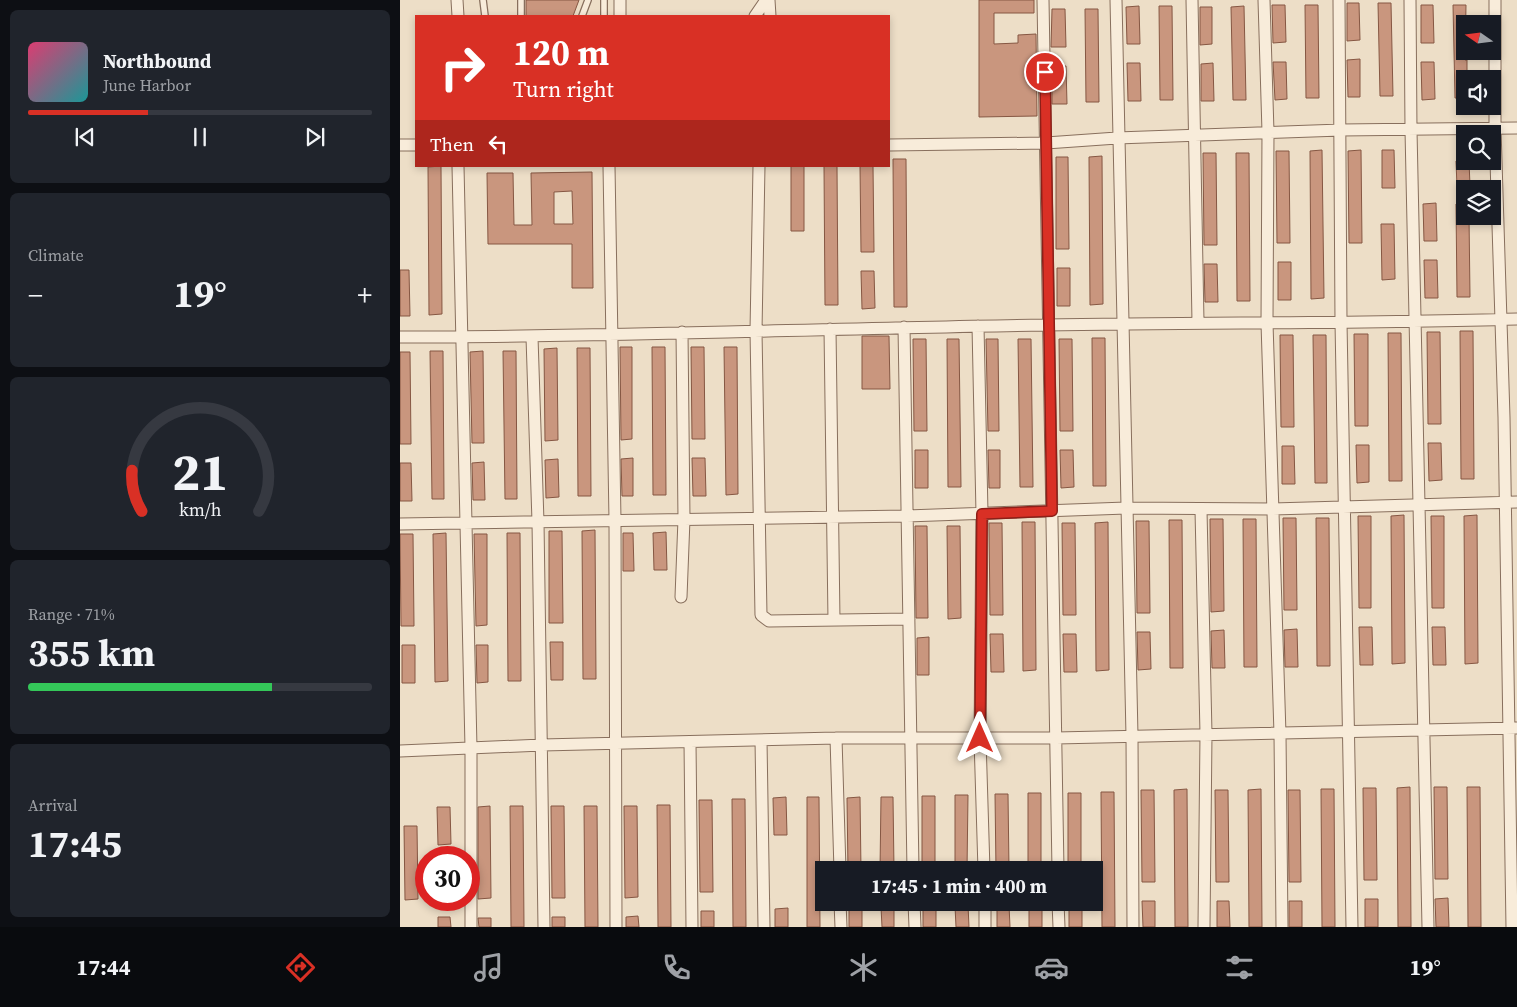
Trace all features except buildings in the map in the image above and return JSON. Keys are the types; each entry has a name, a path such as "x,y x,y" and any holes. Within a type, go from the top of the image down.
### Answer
{"street":[{"path":"457,0 458,15"},
{"path":"620,0 620,15"},
{"path":"756,15 767,0"},
{"path":"767,0 770,15"},
{"path":"1043,0 1058,861"},
{"path":"1116,0 1117,138 1132,736 1133,927"},
{"path":"1192,0 1198,322"},
{"path":"1264,0 1268,132 1267,323 1280,734 1282,927"},
{"path":"1339,0 1341,322 1346,508 1352,927"},
{"path":"1410,0 1411,130 1428,927"},
{"path":"1495,0 1495,125"},
{"path":"1501,129 1517,128"},
{"path":"890,146 1046,144 1117,138 1268,132 1456,129"},
{"path":"400,144 415,145"},
{"path":"458,167 471,748 471,927"},
{"path":"609,167 610,333 615,520 616,927"},
{"path":"759,167 756,331 761,615 769,621 909,619"},
{"path":"1496,170 1513,728 1512,927"},
{"path":"400,337 532,337 610,333 1049,324 1267,323 1517,318"},
{"path":"978,326 982,514 980,738 984,861"},
{"path":"904,327 913,861"},
{"path":"830,329 834,620"},
{"path":"682,332 684,518 682,596"},
{"path":"532,337 538,522 544,927"},
{"path":"400,524 684,518 907,516 1126,508 1201,510 1346,508 1517,502"},
{"path":"1201,510 1206,734 1204,927"},
{"path":"400,751 542,744 911,737 1056,738 1513,728"},
{"path":"836,738 840,861"},
{"path":"761,740 764,927"},
{"path":"690,742 692,927"},
{"path":"840,911 841,927"},
{"path":"914,911 915,927"},
{"path":"985,911 985,927"},
{"path":"1058,911 1059,927"}],"lane":[{"path":"483,0 485,15"},
{"path":"521,0 521,15"},
{"path":"582,15 588,0"},
{"path":"604,0 604,15"}],"route":[{"path":"980,738 982,514 1052,511 1045,72"}]}
